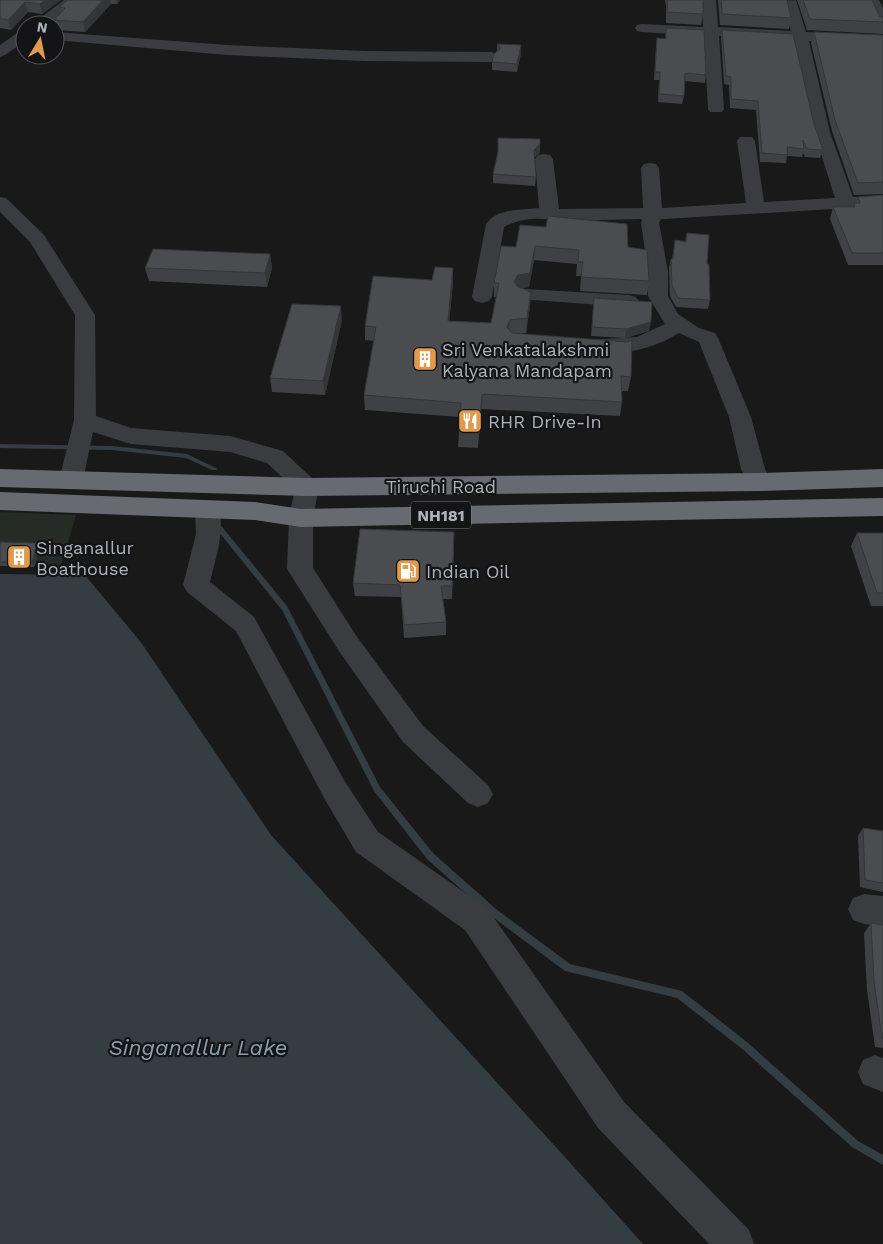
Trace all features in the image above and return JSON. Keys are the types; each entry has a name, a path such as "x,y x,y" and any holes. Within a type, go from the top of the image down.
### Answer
{"highway":[{"name":"Tiruchi Road","path":"0,478 74,468 307,487 760,482 883,478"},
{"name":"NH181","path":"0,501 207,509 255,512 301,518 883,507"}],"street":[{"path":"52,15 73,0"},
{"path":"709,0 716,109"},
{"path":"872,0 883,24"},
{"path":"790,1 801,36 804,58 823,132 845,202"},
{"path":"642,28 883,40"},
{"path":"65,37 228,50 364,56 491,58"},
{"path":"0,52 15,41"},
{"path":"746,141 756,207"},
{"path":"544,159 549,213"},
{"path":"650,168 653,215 650,223 658,272 658,296 670,318 708,338 740,416 753,469 760,482"},
{"path":"482,297 495,224 510,216 549,213 558,215 636,213 653,215 756,207 883,201"},
{"path":"0,202 37,239 85,315 85,420 74,468"},
{"path":"524,295 662,304"},
{"path":"576,344 625,347 657,338 679,324"},
{"path":"85,420 106,429 131,436 230,444 275,457 307,487 301,518 300,569 337,627 413,734 478,794"},
{"path":"207,509 208,534 196,585 245,624 334,790 367,842 476,919 611,1115 735,1244"}],"shaded area":[{"path":"0,512 76,515 61,566 0,565"}],"water":[{"name":"Singanallur Lake","path":"0,574 85,575 140,641 271,835 643,1244 0,1244"}],"building":[{"path":"0,0 45,0 40,4 25,2 8,20 0,18"},
{"path":"68,0 103,0 83,22 65,21 65,15 59,15 65,8 59,7"},
{"path":"668,0 703,0 703,14 667,12"},
{"path":"721,0 787,0 791,18 722,14"},
{"path":"803,0 872,0 880,17 883,17 883,22 810,19"},
{"path":"666,28 704,30 706,75 685,73 684,96 659,94 660,72 655,72 657,38 666,39"},
{"path":"722,30 793,34 814,124 823,150 807,149 803,140 804,149 787,147 788,155 762,153 758,101 731,99 731,77 726,76"},
{"path":"814,32 883,35 883,182 858,183 835,120"},
{"path":"497,44 521,45 517,64 492,62 494,54 501,48"},
{"path":"498,138 540,139 540,144 534,150 536,177 493,174 498,152"},
{"path":"883,195 883,253 852,253 833,207 855,207 854,203 860,203 858,197"},
{"path":"548,216 627,224 628,247 647,250 649,281 581,277 583,262 578,262 579,250 535,246 530,273 518,275 514,281 518,287 531,292 527,318 510,320 507,327 512,333 627,342 632,340 631,377 621,376 622,402 482,394 479,434 459,433 461,403 364,395 376,327 365,326 373,276 432,280 435,267 453,268 448,321 491,323 499,283 494,283 501,246 516,247 520,225 546,227"},
{"path":"687,233 709,235 707,264 709,264 710,300 678,298 672,286 671,259 673,259 675,240 686,242"},
{"path":"153,249 270,254 265,273 145,268"},
{"path":"594,298 652,302 651,322 626,329 592,327"},
{"path":"292,304 341,306 323,381 270,378"},
{"path":"360,529 454,532 452,586 441,586 446,622 404,625 400,585 353,583"},
{"path":"857,533 883,533 883,593 877,593"},
{"name":"Singanallur Boathouse","path":"0,542 38,543 32,562 0,562"},
{"path":"863,828 883,831 883,883 865,880"},
{"path":"871,923 883,925 883,1038 874,981"}],"waterway":[{"path":"0,446 112,448 187,456 214,469"},
{"path":"216,524 285,608 377,789 430,856 493,912 568,968 679,994 744,1045 855,1144 883,1160"}],"place":[{"name":"Sri Venkatalakshmi Kalyana Mandapam","path":"425,359"},
{"name":"RHR Drive-In","path":"470,421"},
{"name":"Singanallur Boathouse","path":"19,557"},
{"name":"Indian Oil","path":"408,571"}]}
